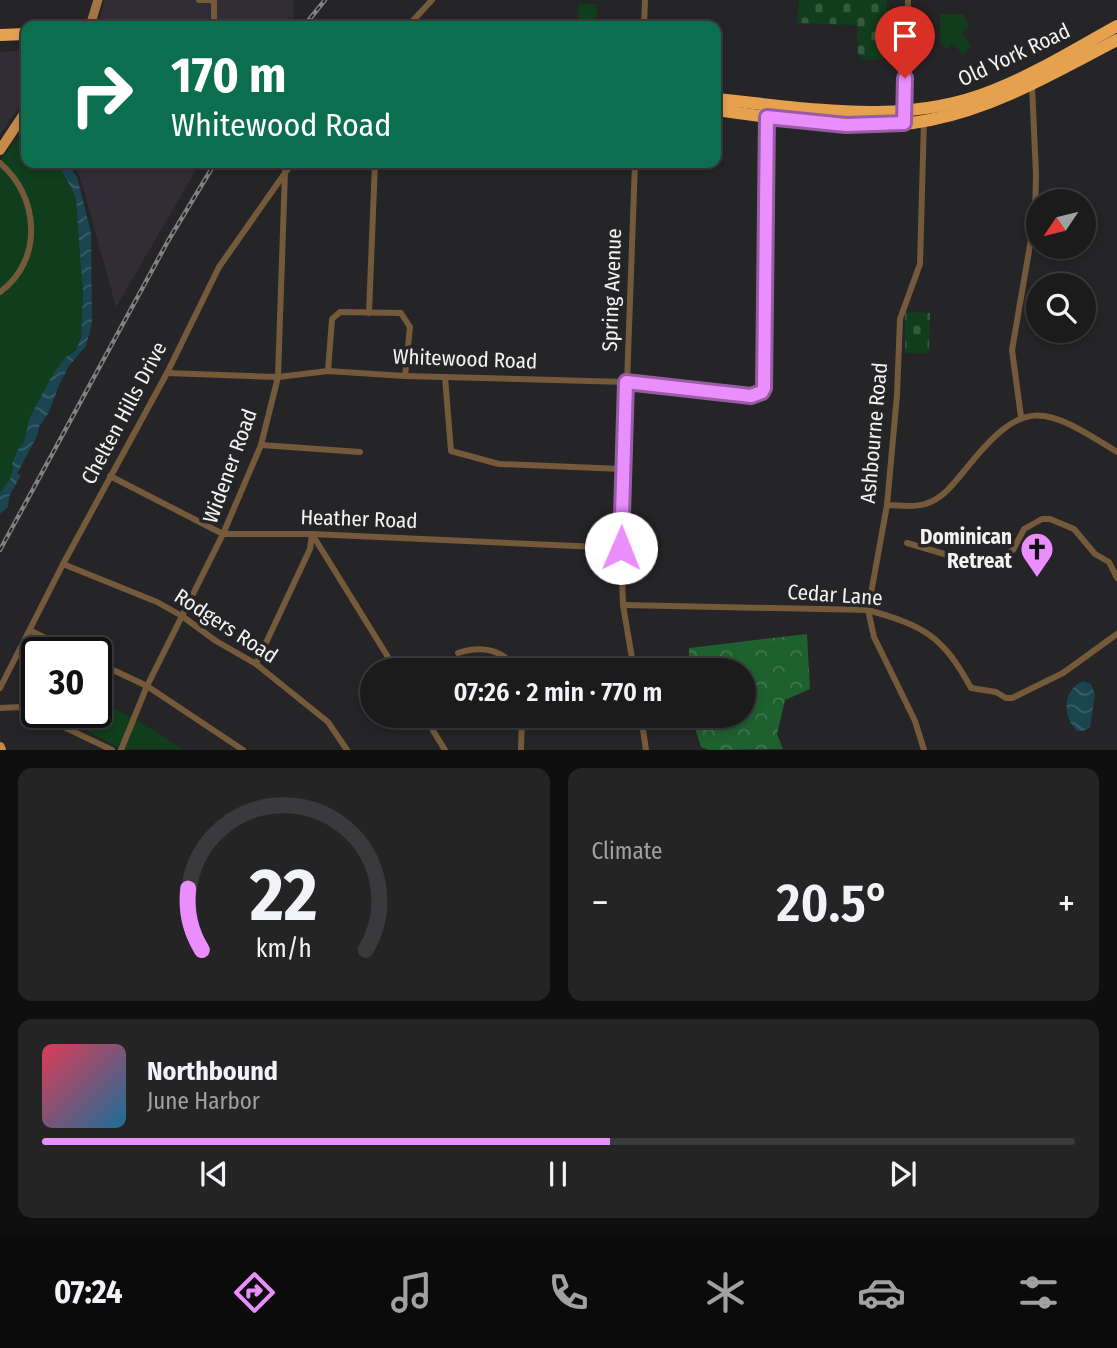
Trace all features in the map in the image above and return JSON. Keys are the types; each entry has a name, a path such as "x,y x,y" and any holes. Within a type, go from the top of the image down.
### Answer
{"highway":[{"name":"Old York Road","path":"1031,79 1117,26"},
{"path":"0,35 21,34"},
{"name":"Old York Road","path":"721,100 846,125 924,116 1031,79 1117,40"},
{"path":"0,44 21,42"},
{"name":"Old York Road","path":"721,110 768,111"}],"main road":[{"path":"0,150 21,118"}],"street":[{"path":"92,21 98,0"},
{"path":"199,0 214,0 214,21"},
{"path":"413,21 432,0"},
{"path":"644,21 645,0"},
{"path":"904,117 908,0"},
{"path":"1021,417 1012,350 1035,216 1036,174 1031,79"},
{"name":"Whitewood Road","path":"167,373 278,377 328,371 405,376 626,382 751,396 762,392 765,383 768,111"},
{"name":"Ashbourne Road","path":"923,750 918,729 874,636 868,610 887,505 897,395 900,319 920,264 924,116"},
{"path":"0,163 21,187 28,205 31,226 27,261 12,283 0,292"},
{"name":"Chelten Hills Drive","path":"0,688 63,564 167,373 219,267 288,168"},
{"path":"369,313 375,168"},
{"name":"Spring Avenue","path":"632,658 624,605 621,548 635,168"},
{"name":"Widener Road","path":"121,750 147,686 223,534 261,445 278,377 285,172"},
{"path":"328,371 332,319 340,312 401,313 410,327 405,376"},
{"path":"445,377 452,451 499,464 622,469"},
{"path":"887,505 919,506 939,497 950,488 992,438 1021,417 1038,415 1059,420 1117,452"},
{"path":"261,445 360,452"},
{"name":"Heather Road","path":"110,476 223,534 312,534 621,548"},
{"path":"907,543 992,568 998,559 1013,550 1024,529 1042,519 1050,519 1074,529 1095,554 1109,562 1117,578"},
{"path":"256,664 310,549 312,534"},
{"path":"312,534 389,658"},
{"name":"Rodgers Road","path":"63,564 157,602 182,616 216,642 256,664 328,722 347,750"},
{"name":"Cedar Lane","path":"624,605 868,610 905,620 924,630 943,646 971,688 996,692 1006,698 1012,698 1063,673 1117,634"},
{"path":"31,631 44,637"},
{"path":"457,653 472,649 494,651 507,658"},
{"path":"112,670 147,686 243,750"},
{"path":"0,708 22,707 112,750"},
{"path":"431,728 445,750"},
{"path":"521,750 522,728"},
{"path":"643,728 646,750"}],"shaded area":[{"path":"105,0 294,0 293,21 99,21"},
{"path":"21,50 21,108 0,134 0,52"},
{"path":"76,168 197,168 116,307"}],"green space":[{"path":"799,0 887,0 886,49 882,59 865,60 858,54 857,25 797,23"},
{"path":"579,4 597,4 596,21 578,21"},
{"path":"940,14 963,14 969,26 962,33 971,46 963,54 952,43 946,49 940,41"},
{"path":"20,134 21,168 60,168 73,191 80,233 83,292 81,336 76,350 70,353 0,502 0,161"},
{"path":"905,312 930,313 929,353 905,353"},
{"path":"807,634 810,689 785,700 777,734 783,749 709,750 701,747 695,728 756,728 756,658 689,658 689,648"},
{"path":"112,707 183,749 120,749 82,728 112,728"}],"water":[{"path":"60,168 71,168 77,177 91,233 92,323 86,346 69,366 59,385 49,412 17,474 21,475 9,497 8,507 0,514 0,493 10,479 12,464 17,451 24,443 29,419 53,374 65,358 76,350 81,337 83,292 73,191"},
{"path":"1083,681 1091,684 1095,694 1090,727 1077,731 1069,718 1066,704 1071,690"}],"railway":[{"path":"308,21 325,0"},
{"path":"0,550 168,241 212,168"}],"place":[{"name":"Dominican Retreat","path":"1037,579"}],"route":[{"path":"621,548 626,382 751,396 762,392 764,388 767,117 846,125 904,123 905,78"}]}
